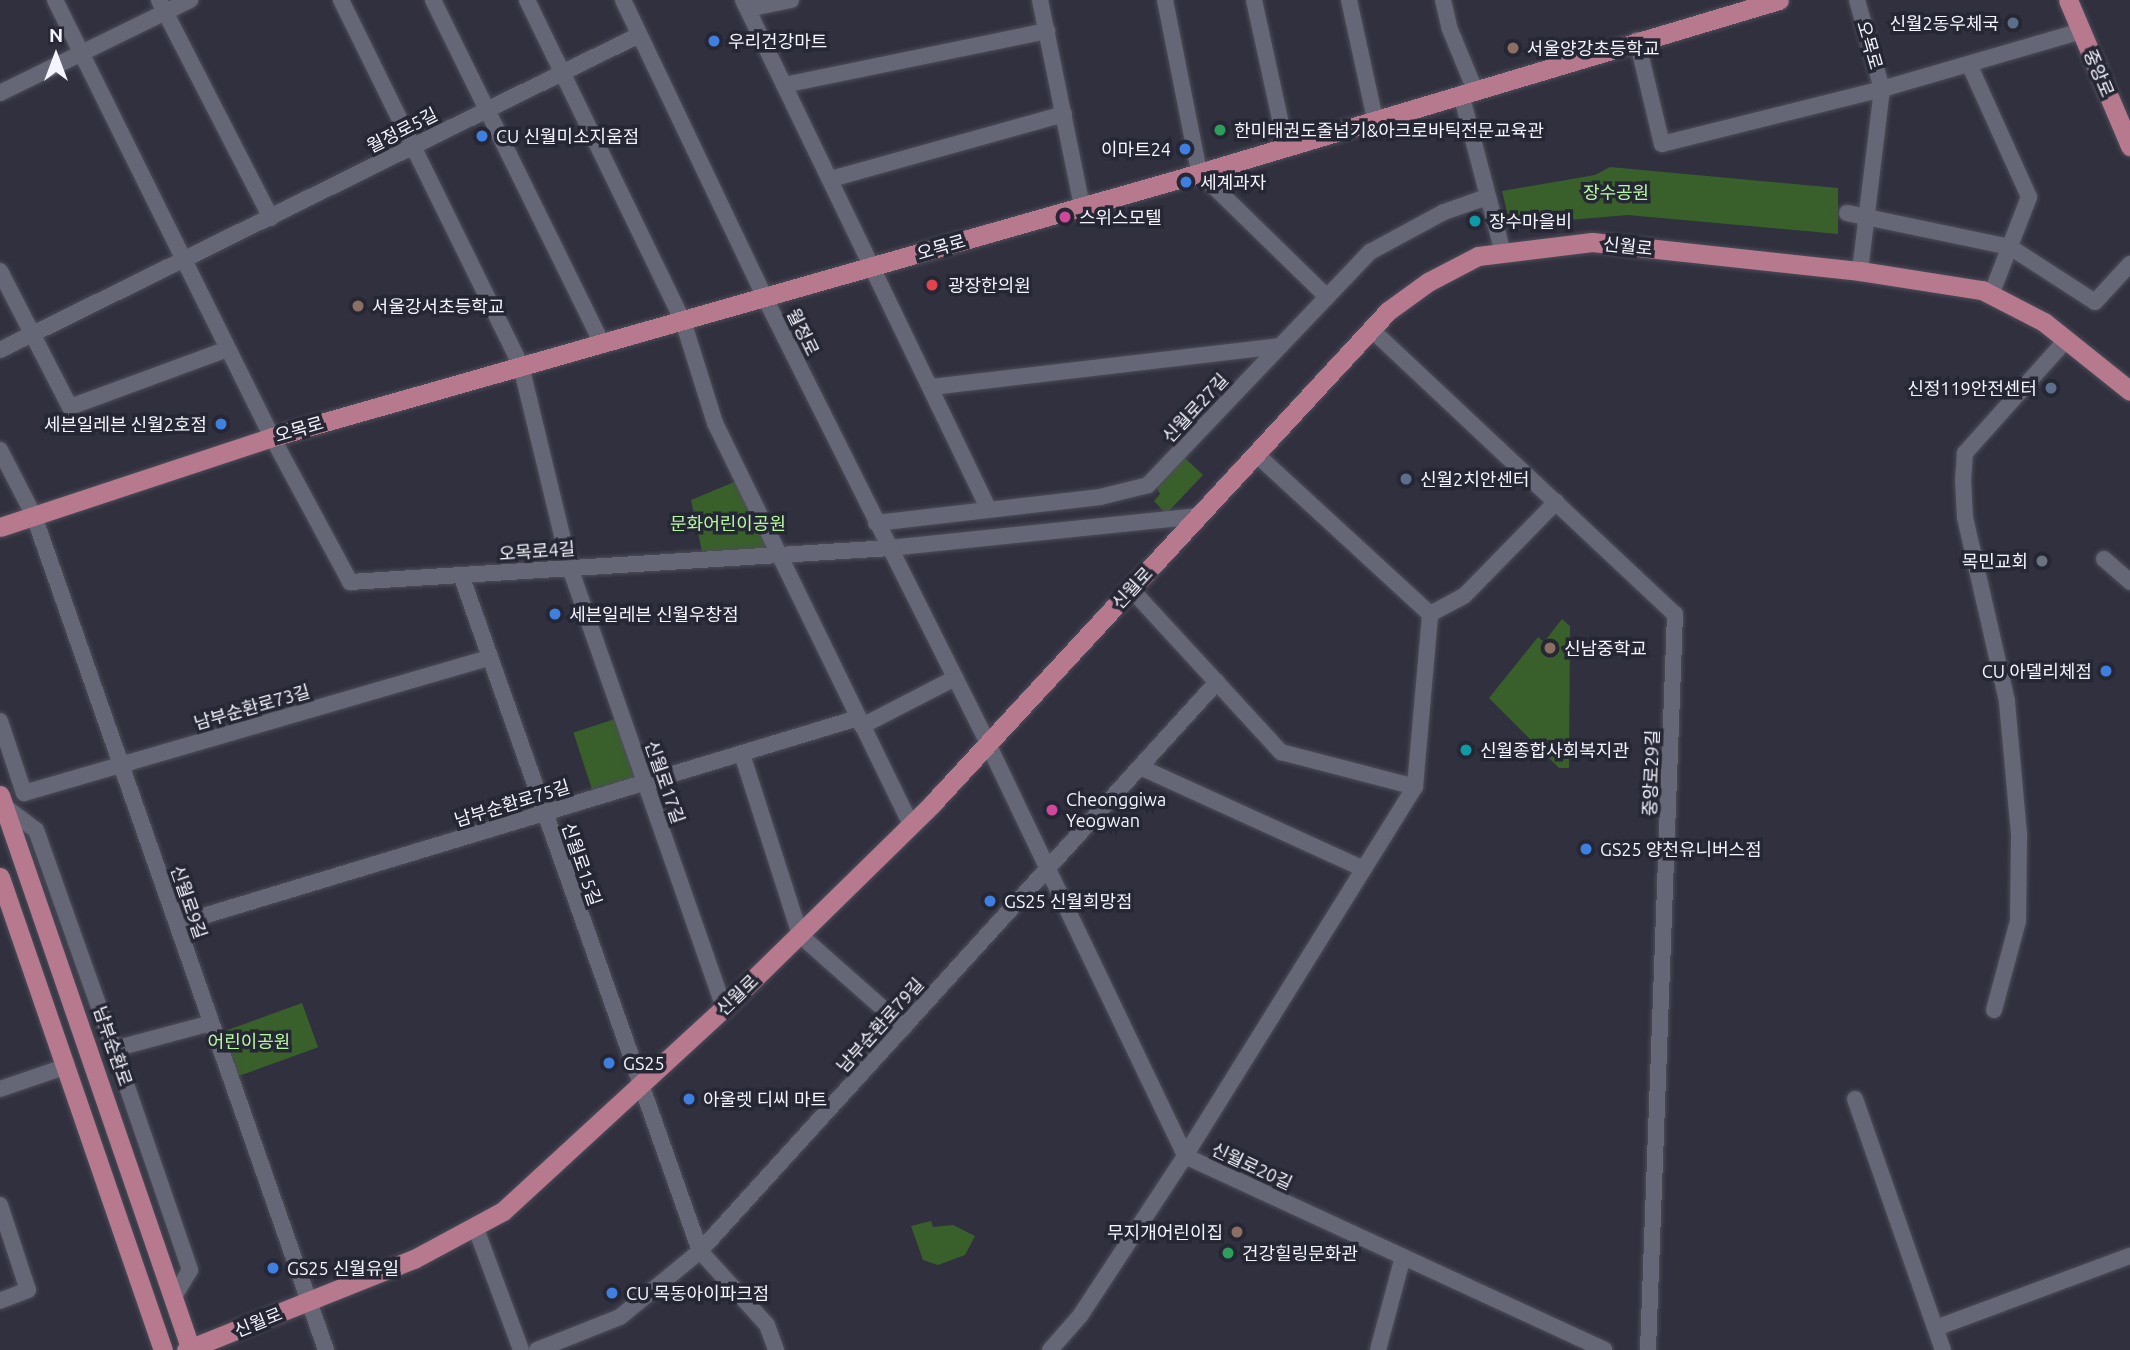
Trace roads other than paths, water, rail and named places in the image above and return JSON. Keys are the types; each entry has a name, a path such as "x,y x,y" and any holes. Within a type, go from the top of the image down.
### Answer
{"main road":[{"name":"오목로","path":"0,527 272,437 1286,147 1637,40 1735,5 1779,0"},
{"name":"중앙로","path":"2068,0 2130,146"},
{"name":"신월로","path":"189,1349 414,1259 503,1211 724,1008 911,825 1388,311 1428,282 1478,256 1592,242 1860,271 1982,290 2044,322 2130,391"},
{"name":"남부순환로","path":"2,800 189,1349"},
{"path":"0,877 163,1350"}],"street":[{"path":"55,0 272,437"},
{"path":"0,93 82,53 162,6 190,0"},
{"name":"신월로17길","path":"341,0 521,366 570,568 724,1008"},
{"path":"433,0 602,343"},
{"path":"527,0 683,321 715,424 911,825"},
{"name":"월정로","path":"623,0 765,298 988,744"},
{"path":"791,0 746,5 874,266 988,508"},
{"path":"1040,0 1082,206"},
{"path":"1165,0 1199,172 1327,297"},
{"path":"1254,0 1286,147"},
{"path":"1349,0 1375,119"},
{"path":"1443,0 1468,92 1488,197 1503,253"},
{"name":"오목로","path":"1857,0 1882,89"},
{"path":"162,6 271,218"},
{"path":"784,85 1048,31"},
{"path":"1637,40 1662,144 1882,89 2081,31"},
{"name":"월정로5길","path":"0,350 639,34"},
{"path":"1969,64 2029,197 1991,295"},
{"path":"1860,271 1882,89"},
{"path":"831,179 1064,114"},
{"name":"신월로27길","path":"876,523 1100,497 1148,485 1370,252 1444,212 1488,197"},
{"path":"1847,213 1867,215 2010,247 2095,302 2130,264"},
{"path":"0,271 70,407 228,349"},
{"name":"중앙로29길","path":"1371,329 1675,614 1648,1350"},
{"path":"1994,1010 2018,921 2018,823 2007,701 1965,517 1965,453 2066,340"},
{"path":"931,387 1280,346"},
{"name":"오목로4길","path":"272,437 350,582 890,548"},
{"name":"신월로9길","path":"0,450 34,516 326,1350"},
{"path":"1255,454 1430,614"},
{"path":"1430,614 1464,596 1556,502"},
{"path":"890,548 1198,516"},
{"path":"2104,559 2130,582"},
{"name":"신월로15길","path":"461,575 639,1086 700,1251"},
{"path":"1131,589 1281,752 1415,787"},
{"path":"1050,1350 1080,1316 1185,1156 1415,787 1430,614"},
{"name":"남부순환로73길","path":"0,720 24,793 490,658"},
{"path":"860,722 955,678"},
{"name":"남부순환로79길","path":"537,1350 620,1317 700,1251 1217,682"},
{"name":"남부순환로75길","path":"177,925 742,754 860,722"},
{"name":"신월로20길","path":"988,744 1185,1156 1604,1350"},
{"path":"742,754 800,935 904,1027"},
{"path":"1140,767 1364,869"},
{"name":"남부순환로","path":"2,800 36,830 114,1049 190,1270 173,1297"},
{"path":"114,1049 211,1023"},
{"path":"0,1089 67,1066"},
{"path":"1856,1099 1943,1350"},
{"path":"0,1205 28,1290 0,1301"},
{"path":"475,1226 521,1350"},
{"path":"700,1251 767,1325 776,1350"},
{"path":"1936,1328 2130,1256"},
{"path":"1378,1350 1403,1257"}],"place":[{"name":"신월2동우체국","path":"2013,23"},
{"name":"우리건강마트","path":"714,41"},
{"name":"서울양강초등학교","path":"1513,48"},
{"name":"한미태권도줄넘기&아크로바틱전문교육관","path":"1220,130"},
{"name":"CU 신월미소지움점","path":"482,136"},
{"name":"이마트24","path":"1185,149"},
{"name":"세계과자","path":"1186,182"},
{"name":"스위스모텔","path":"1065,217"},
{"name":"장수마을비","path":"1475,221"},
{"name":"광장한의원","path":"932,285"},
{"name":"서울강서초등학교","path":"358,306"},
{"name":"신정119안전센터","path":"2051,388"},
{"name":"세븐일레븐 신월2호점","path":"221,424"},
{"name":"신월2치안센터","path":"1406,479"},
{"name":"목민교회","path":"2042,561"},
{"name":"세븐일레븐 신월우창점","path":"555,614"},
{"name":"신남중학교","path":"1550,648"},
{"name":"CU 아델리체점","path":"2106,671"},
{"name":"신월종합사회복지관","path":"1466,750"},
{"name":"Cheonggiwa Yeogwan","path":"1052,810"},
{"name":"GS25 양천유니버스점","path":"1586,849"},
{"name":"GS25 신월희망점","path":"990,901"},
{"name":"GS25","path":"609,1063"},
{"name":"아울렛 디씨 마트","path":"689,1099"},
{"name":"무지개어린이집","path":"1237,1232"},
{"name":"건강힐링문화관","path":"1228,1253"},
{"name":"GS25 신월유일","path":"273,1268"},
{"name":"CU 목동아이파크점","path":"612,1293"}],"park label":[{"name":"장수공원","path":"1616,192"},
{"name":"문화어린이공원","path":"728,523"},
{"name":"어린이공원","path":"249,1041"}]}
